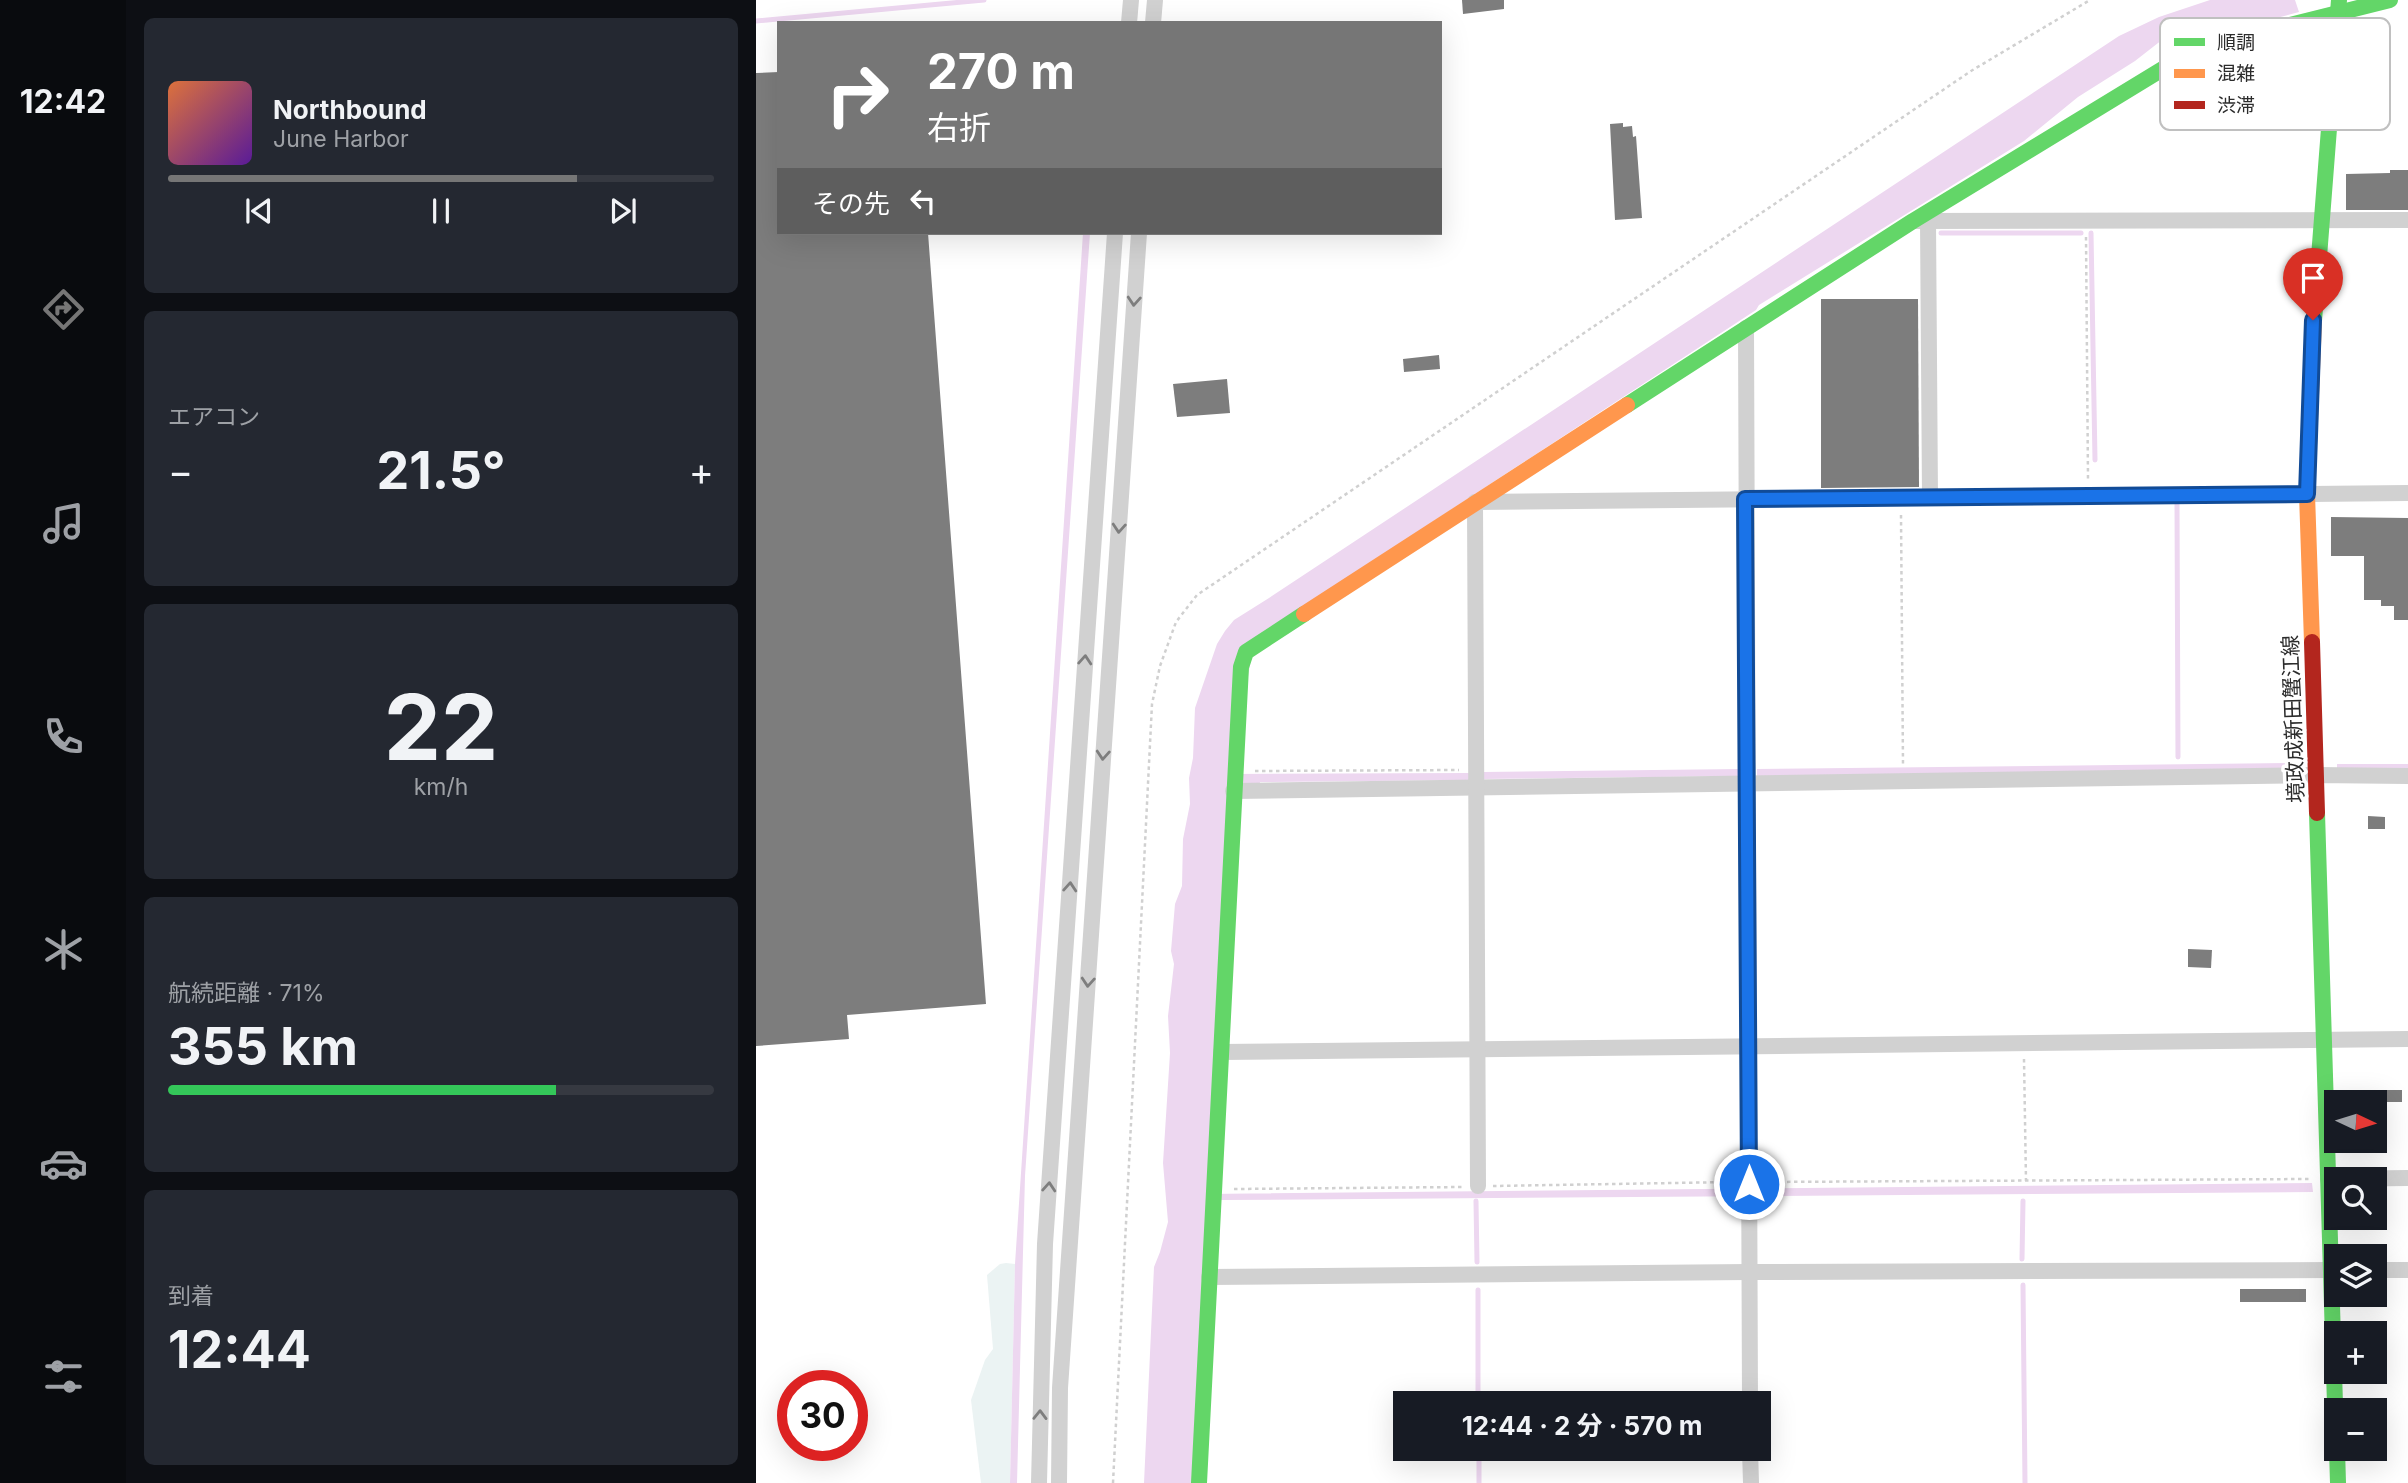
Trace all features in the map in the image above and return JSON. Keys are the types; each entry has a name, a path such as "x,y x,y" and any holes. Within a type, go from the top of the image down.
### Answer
{"street":[{"path":"1129,21 1131,0"},
{"path":"1153,21 1155,0"},
{"name":"境政成新田蟹江線","path":"2338,18 2339,0"},
{"path":"2318,18 2390,0"},
{"path":"1199,1483 1234,784 1241,667 1246,652 1746,328 2160,72"},
{"name":"境政成新田蟹江線","path":"2328,130 2310,369 2307,494 2328,1167"},
{"path":"1920,221 2408,220"},
{"path":"1920,221 1930,498"},
{"path":"1039,1483 1045,1244 1115,235"},
{"path":"1059,1483 1062,1360 1139,235"},
{"path":"1746,328 1750,1391"},
{"path":"1475,502 2408,493"},
{"path":"1475,502 1478,1186"},
{"path":"1234,784 1477,788 2316,775 2408,776"},
{"path":"1221,1052 2408,1039"},
{"path":"2387,1178 2408,1178"},
{"path":"1209,1277 2324,1270"},
{"path":"2387,1270 2408,1270"},
{"name":"境政成新田蟹江線","path":"2334,1307 2336,1398"},
{"path":"1750,1461 1751,1483"},
{"path":"2337,1461 2338,1483"}],"path":[{"path":"1113,1483 1152,704 1160,666 1176,622 1197,595 1971,71 2090,0"},
{"path":"2086,220 2089,496"},
{"path":"1901,498 1903,764"},
{"path":"2023,1044 2026,1181"},
{"path":"1213,1196 1478,1186 1749,1188 2026,1181 2324,1179"}],"shaded area":[{"path":"2210,0 2295,0 2299,12 2277,18 2160,18 2160,41 2135,61 2078,97 2024,141 1759,305 1756,310 1255,638 1230,774 1472,773 1472,780 1260,782 1259,787 1229,786 1207,1194 2312,1183 2313,1192 1221,1200 1192,1483 1144,1483 1154,1267 1168,1222 1163,1163 1175,904 1182,886 1183,839 1190,804 1189,778 1193,758 1195,708 1217,644 1225,631 1234,620 2119,36 2159,17"},
{"path":"1083,235 1090,235 1025,1176 1017,1483 1010,1483 1015,1264"},
{"path":"2299,763 2300,770 1757,777 1757,769"},
{"path":"2337,764 2408,764 2408,772 2337,772"},
{"path":"1740,769 1740,776 1483,779 1483,772"},
{"path":"1000,1264 1015,1264 1010,1483 981,1483 971,1400 985,1360 993,1349 987,1275"}],"building":[{"path":"1462,0 1504,0 1504,9 1463,14"},
{"path":"777,72 777,235 928,235 986,1004 847,1015 849,1039 756,1046 756,73"},
{"path":"1623,123 1623,127 1632,126 1633,137 1636,136 1642,218 1615,220 1610,124"},
{"path":"2390,170 2408,170 2408,210 2346,210 2346,174 2390,173"},
{"path":"1821,299 1918,299 1919,487 1821,488"},
{"path":"1439,355 1440,369 1404,372 1403,359"},
{"path":"1227,379 1230,413 1177,417 1173,384"},
{"path":"2331,517 2408,518 2408,620 2394,620 2394,606 2381,606 2381,600 2364,600 2364,556 2331,556"},
{"path":"2368,816 2385,817 2385,829 2368,829"},
{"path":"2188,949 2212,950 2211,968 2188,967"},
{"path":"2387,1090 2402,1090 2402,1102 2387,1102"},
{"path":"2240,1289 2306,1289 2306,1302 2240,1302"}],"waterway":[{"path":"756,21 984,0"},
{"path":"1941,233 2081,233"},
{"path":"2091,233 2095,460"},
{"path":"2177,503 2178,757"},
{"path":"1476,1201 1477,1262"},
{"path":"2022,1259 2023,1201"},
{"path":"2023,1285 2025,1483"},
{"path":"1478,1290 1478,1391"},
{"path":"1479,1461 1479,1483"}],"traffic: fast":[{"path":"2338,18 2339,0"},
{"path":"2318,18 2390,0"},
{"path":"1627,405 1913,221 2160,71"},
{"path":"2314,321 2329,130"},
{"path":"1199,1483 1241,667 1246,652 1304,614"},
{"path":"2317,813 2335,1398"},
{"path":"2337,1461 2338,1483"}],"traffic: slow":[{"path":"2312,642 2307,494 2314,321"},
{"path":"1304,614 1627,405"}],"traffic: jam":[{"path":"2312,642 2317,813"}],"route":[{"path":"1749,1184 1745,499 2307,494 2313,320"}]}
